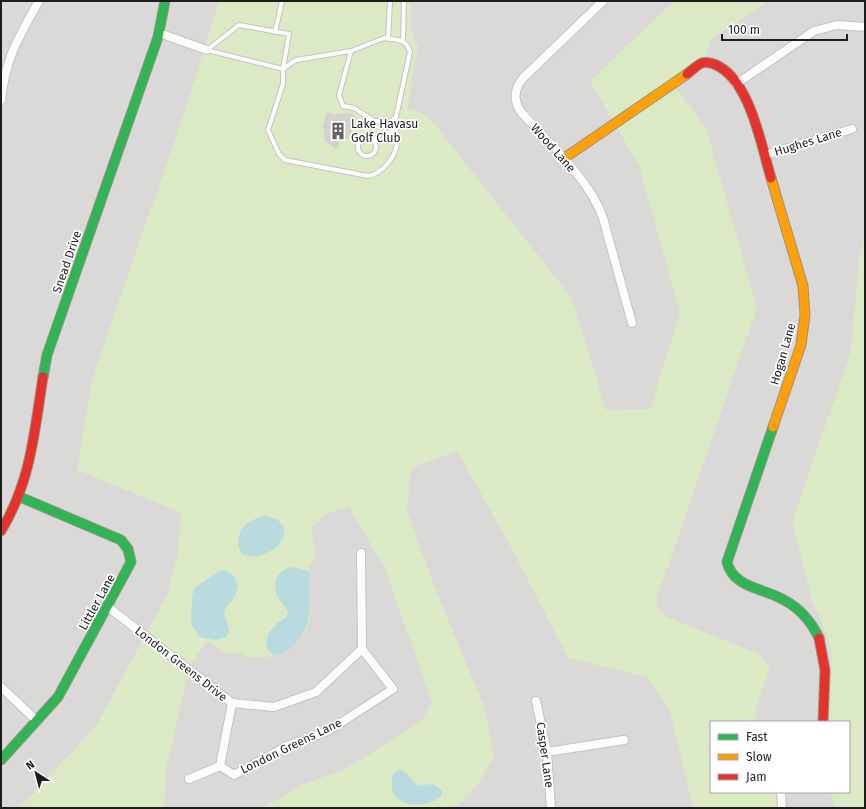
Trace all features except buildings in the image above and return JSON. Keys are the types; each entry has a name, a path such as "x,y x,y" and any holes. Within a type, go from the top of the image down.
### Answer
{"street":[{"path":"1,100 5,70 11,53 39,1"},
{"name":"Snead Drive","path":"1,531 20,497 28,470 47,355 159,34 165,1"},
{"name":"Wood Lane","path":"603,1 523,78 516,89 516,100 520,110 588,188 600,210 632,323"},
{"path":"736,84 814,31 836,25 865,27"},
{"path":"159,34 207,50"},
{"name":"Hogan Lane","path":"563,159 700,64 709,63 719,66 726,71 736,84 750,108 765,155 802,286 805,305 805,325 799,349 727,562 729,571 735,578 787,601 802,612 815,628 823,646 825,659 823,721"},
{"name":"Hughes Lane","path":"765,155 852,129"},
{"name":"Littler Lane","path":"1,760 58,697 130,566 131,556 126,545 115,537 20,497"},
{"path":"361,553 362,649"},
{"name":"London Greens Drive","path":"108,607 232,704 274,707 316,692 362,649"},
{"name":"London Greens Lane","path":"232,704 220,766 234,775 287,746 328,730 393,689 362,649"},
{"path":"2,688 37,721"},
{"name":"Casper Lane","path":"536,701 547,752 551,808"},
{"path":"547,752 624,740"},
{"path":"189,779 220,766"},
{"path":"781,793 782,808"}],"lane":[{"path":"275,32 282,1"},
{"path":"388,38 390,1"},
{"path":"403,41 404,1"},
{"path":"207,50 239,25 289,34 283,69 283,84 268,130 279,154 285,160 368,176 372,176 382,170 389,162 397,144 395,119 410,53 403,41 399,39 382,39 351,51 296,60 283,69 207,50"},
{"path":"351,51 339,95 341,104 346,107 354,108 374,121 391,121 395,119"},
{"path":"374,140 381,134 396,131"},
{"path":"367,138 374,140 376,147 374,153 367,155 361,153 358,147 361,140 367,138"}],"shaded area":[{"path":"1,1 865,1 865,808 1,808"}],"green space":[{"path":"219,1 411,1 410,19 413,35 418,46 407,111 414,109 428,116 572,298 606,410 650,409 680,313 639,166 590,81 674,1 768,1 710,40 702,68 676,88 706,128 757,308 656,601 658,609 665,616 761,655 770,668 755,713 757,721 710,721 710,793 775,793 779,808 693,808 670,712 647,677 568,658 510,545 457,451 411,468 407,511 435,588 485,709 494,757 478,784 458,806 435,808 262,808 304,784 346,769 421,721 432,703 386,571 349,507 326,514 311,528 316,558 311,563 309,569 311,610 307,628 302,638 295,646 277,655 256,658 244,657 244,654 226,653 207,641 189,668 166,770 164,808 19,808 96,726 167,595 179,549 178,543 182,513 77,470 92,379 181,122"},
{"path":"865,232 865,808 836,808 830,793 850,793 850,721 829,721 832,654 826,633 813,603 792,522 851,351 859,258"}],"water":[{"path":"267,516 278,520 284,527 284,535 281,541 277,547 264,555 249,556 242,554 238,540 243,528 253,520"},
{"path":"292,567 309,571 310,602 308,622 299,640 291,648 274,656 267,649 267,638 271,630 287,617 288,612 279,599 275,589 276,579 282,571"},
{"path":"224,570 233,575 238,585 235,596 225,609 224,614 229,629 228,634 225,638 214,640 200,637 191,624 194,588 218,572"},
{"path":"398,770 407,773 417,786 427,784 437,786 442,791 441,796 427,803 410,804 403,802 397,798 393,792 392,777"}],"traffic: fast":[{"path":"43,377 47,355 158,37 165,1"},
{"path":"773,427 727,562 730,571 742,582 776,596 796,607 813,626 819,638"},
{"path":"1,760 58,697 131,562 128,549 121,540 20,497"}],"traffic: slow":[{"path":"563,159 687,74"},
{"path":"771,178 803,286 805,315 801,345 773,427"}],"traffic: jam":[{"path":"687,74 700,64 710,63 726,72 737,83 752,114 771,178"},
{"path":"1,531 19,494 30,457 43,377"},
{"path":"819,638 825,670 823,721"}],"place":[{"name":"Lake Havasu Golf Club","path":"338,131"}]}
